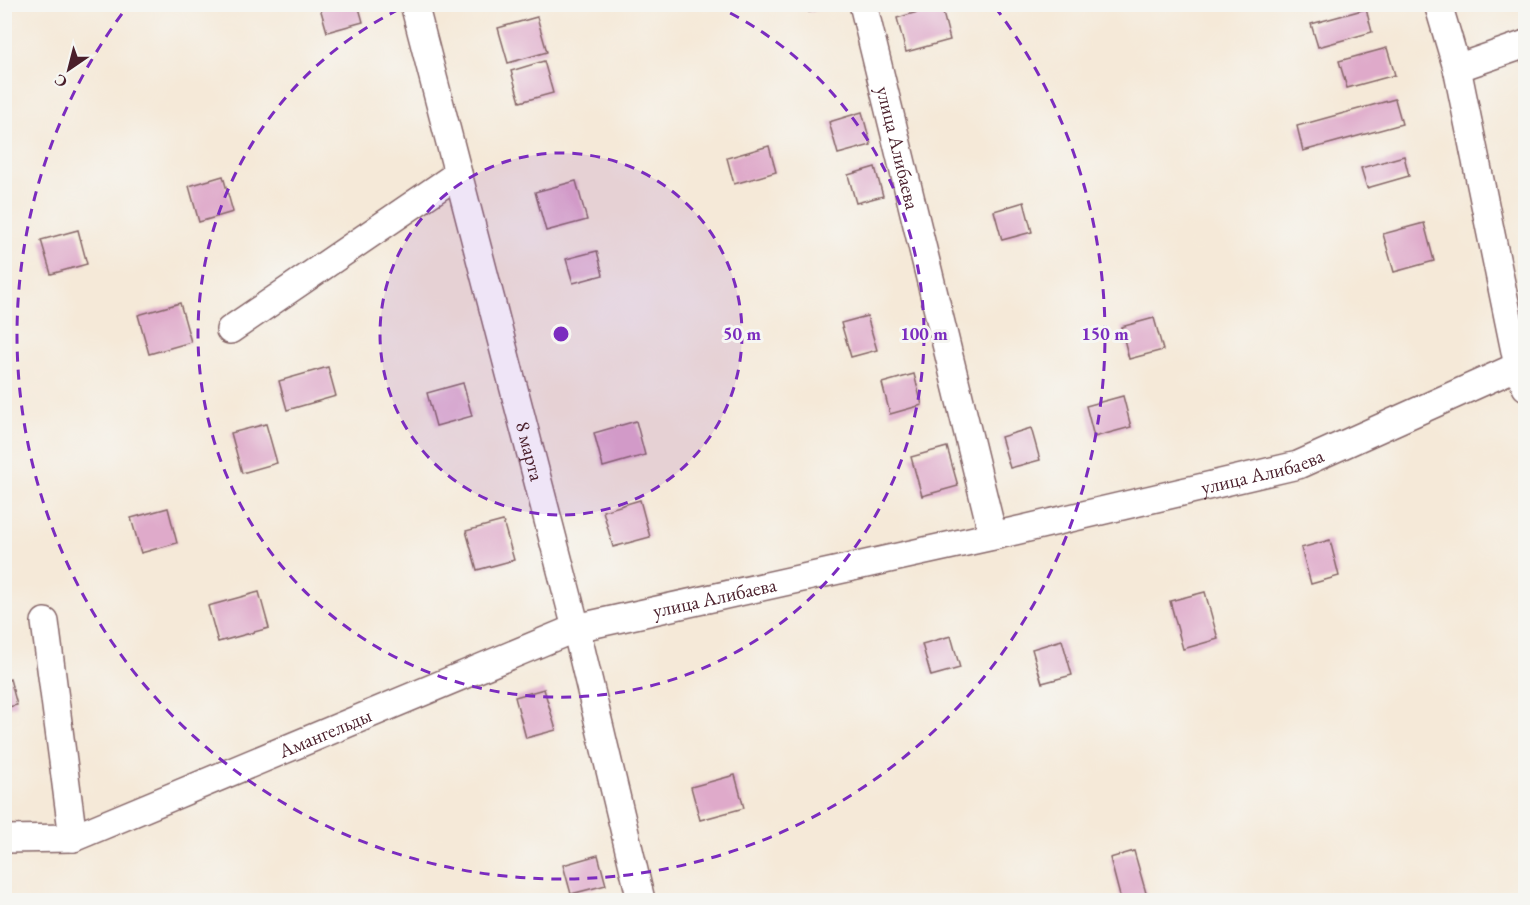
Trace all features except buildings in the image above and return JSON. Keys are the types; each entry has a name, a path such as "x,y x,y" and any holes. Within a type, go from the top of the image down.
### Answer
{"street":[{"name":"8 марта","path":"414,4 576,628 641,900"},
{"name":"улица Алибаева","path":"863,4 993,536"},
{"name":"улица Алибаева","path":"576,628 993,536 1298,465 1522,376 1457,68 1437,4"},
{"path":"1457,68 1526,44"},
{"path":"230,330 458,174"},
{"path":"45,622 73,838"},
{"name":"Амангельды","path":"4,839 73,838 576,628"}]}
